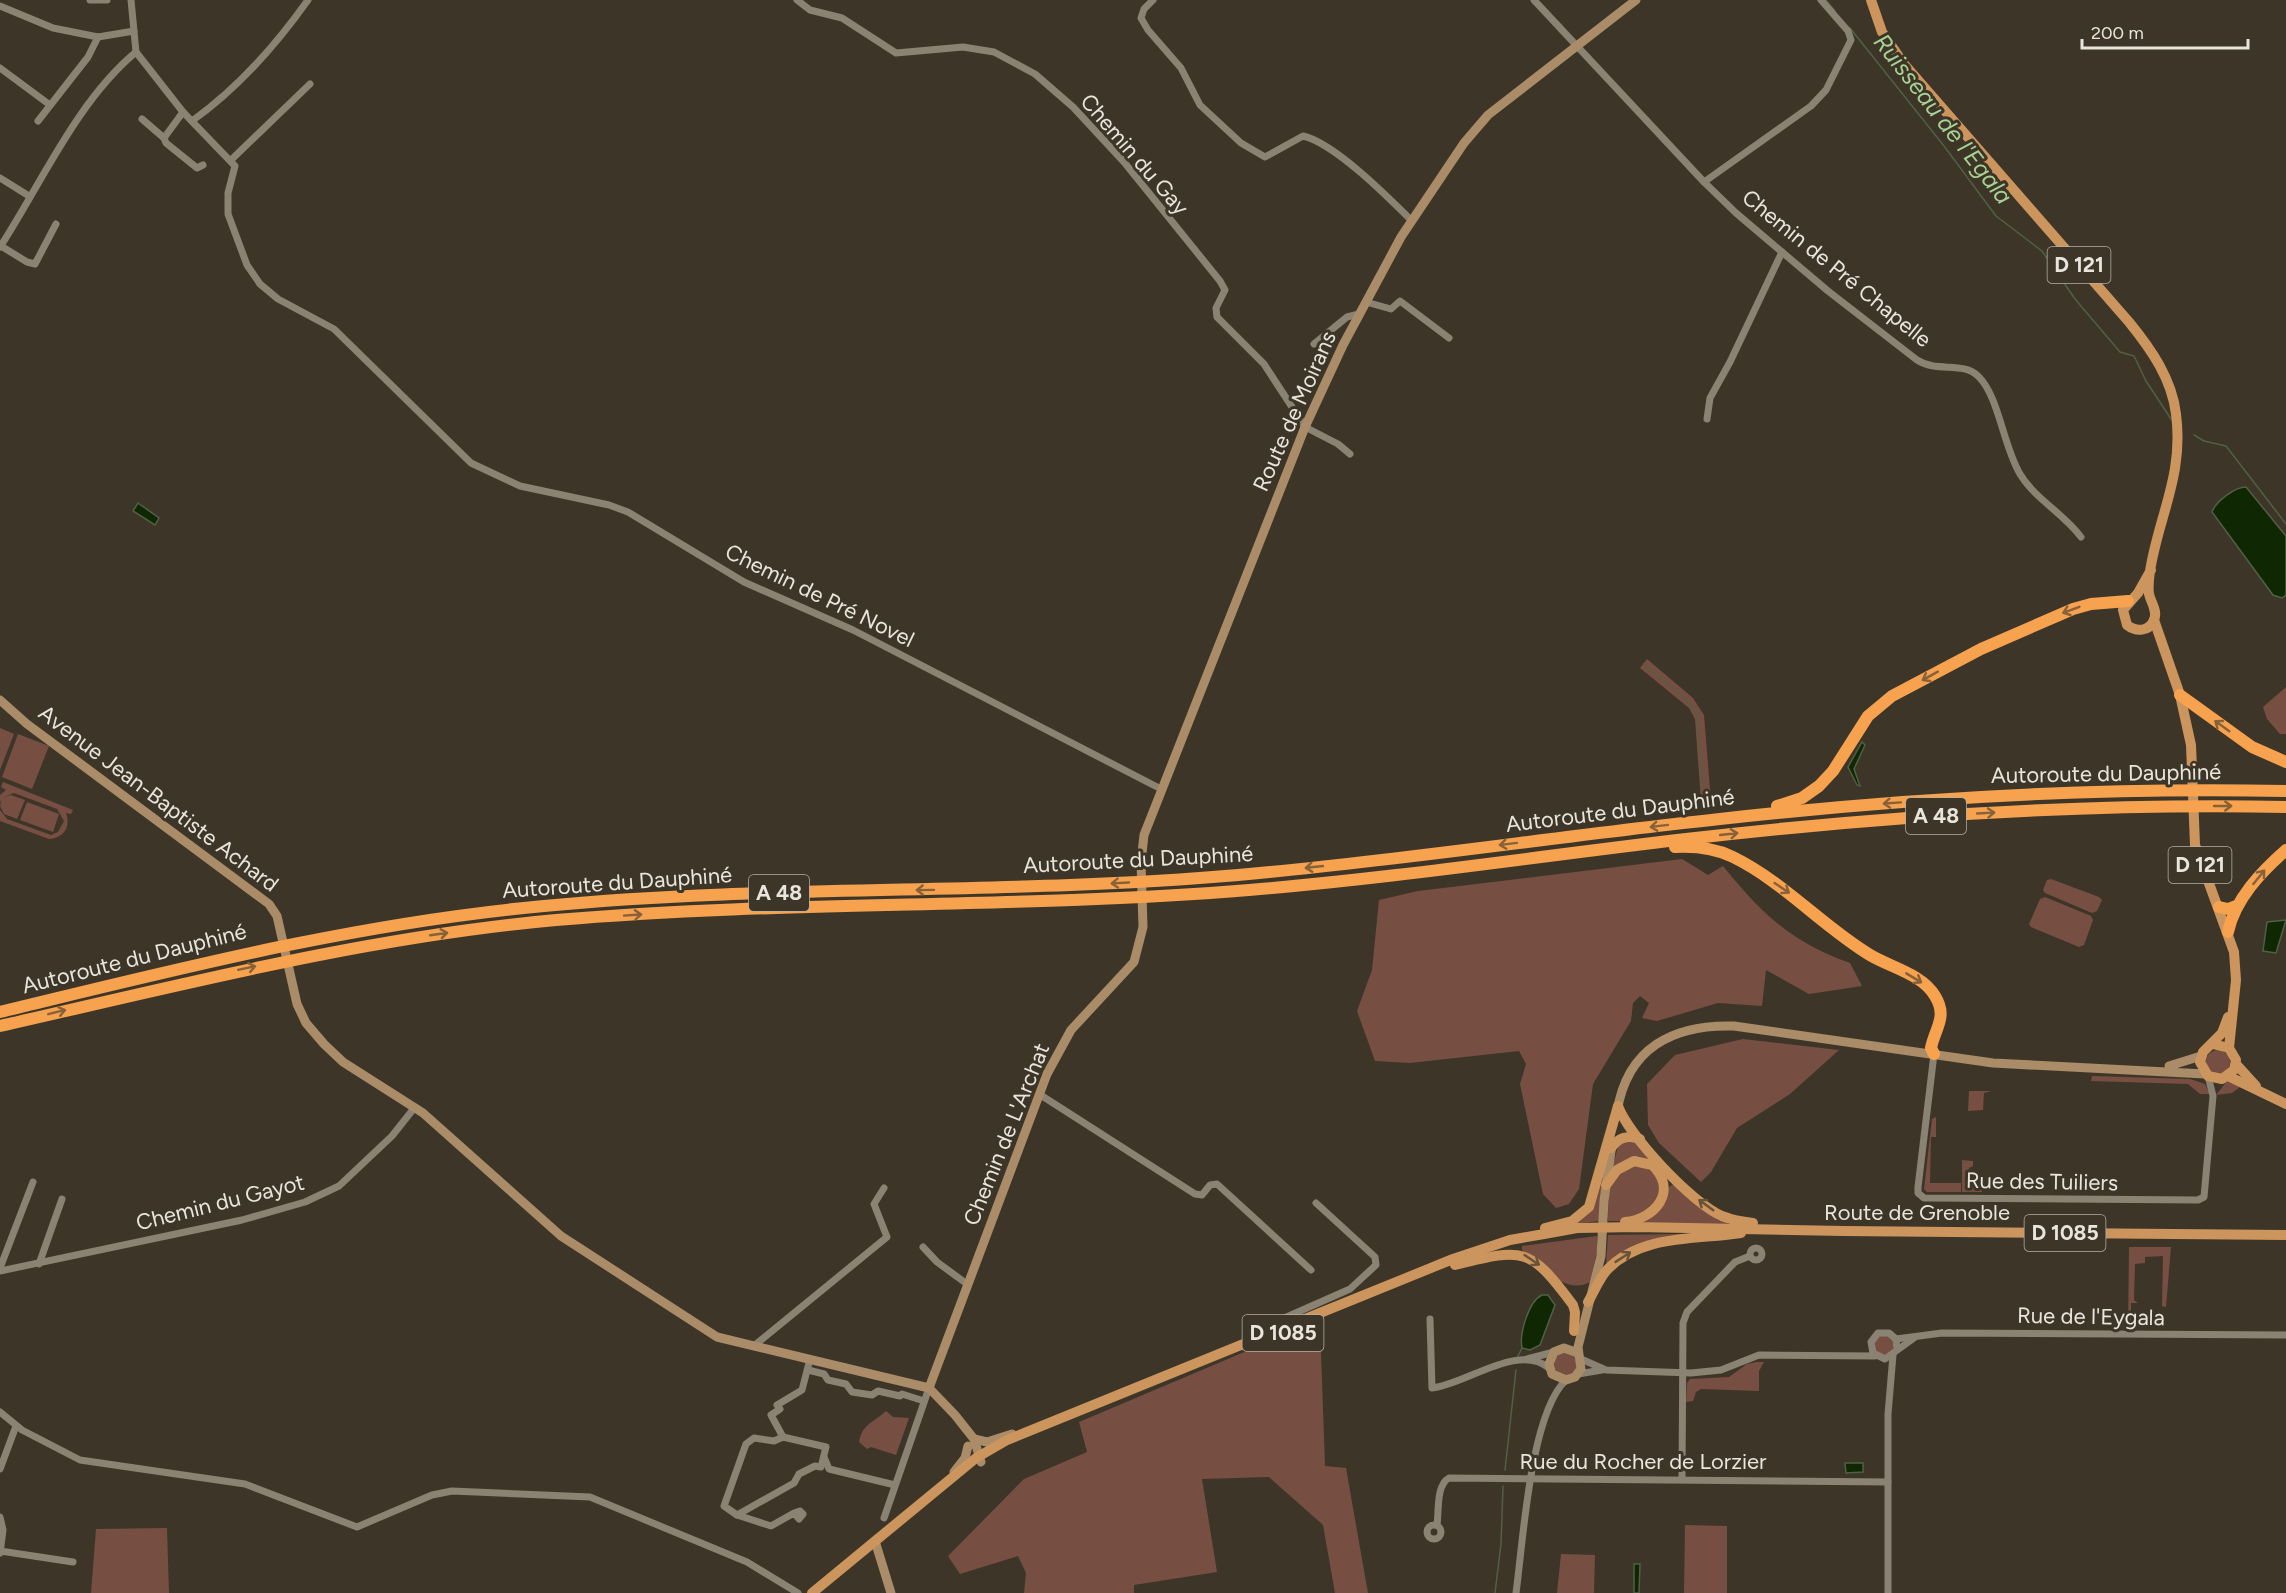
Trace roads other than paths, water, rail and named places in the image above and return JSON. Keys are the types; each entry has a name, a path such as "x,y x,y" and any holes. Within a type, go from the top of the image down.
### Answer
{"highway":[{"path":"1717,819 1788,804 1815,790 1833,771 1868,716 1900,691 1981,649 2073,609 2091,604 2131,600"},
{"path":"2181,695 2252,747 2286,762"},
{"name":"Autoroute du Dauphiné","path":"0,1012 292,942 468,914 573,903 696,896 1038,887 1236,875 1717,819 1872,804 2023,794 2286,791"},
{"name":"Autoroute du Dauphiné","path":"0,1026 217,974 336,950 544,922 703,912 1044,903 1185,895 1310,884 1793,828 1928,816 2118,807 2286,807"},
{"path":"1588,851 1697,847 1725,854 1741,861 1798,899 1840,936 1875,958 1919,980 1931,990 1940,1005 1942,1017 1932,1042 1934,1054"},
{"path":"2228,932 2236,906 2269,865 2286,850"},
{"path":"2218,907 2228,909 2236,906"}],"main road":[{"name":"D 121","path":"1871,0 1882,32 1904,64 2129,322 2147,345 2166,378 2176,413 2178,454 2175,479 2151,570 2149,592 2151,603"},
{"name":"D 121","path":"2131,600 2151,570"},
{"path":"2142,630 2154,620 2155,611 2151,603 2143,598 2131,600 2123,610 2124,621 2131,628 2142,630 2164,648"},
{"name":"D 121","path":"2154,620 2181,695 2191,745 2192,819 2200,866 2228,932 2236,980 2229,1048"},
{"name":"D 121","path":"2214,1044 2222,1033 2234,1003"},
{"path":"2261,1090 2236,1064 2229,1048 2214,1044 2201,1056 2200,1062 2207,1075 2225,1078 2261,1090 2286,1104"},
{"path":"2225,1078 2236,1064"},
{"path":"1618,1106 1624,1120 1684,1188 1722,1216 1741,1222 1843,1232"},
{"path":"1510,1240 1572,1221 1589,1207 1618,1106"},
{"path":"1611,1148 1623,1137 1631,1136 1640,1139"},
{"path":"1577,1228 1642,1218 1659,1207 1665,1191 1657,1170 1652,1165 1639,1161 1628,1163 1617,1170 1606,1185"},
{"name":"Route de Grenoble","path":"1454,1262 1510,1240 1577,1228 1702,1227 1843,1232 2286,1235"},
{"path":"1587,1305 1605,1272 1618,1259 1633,1251 1680,1238 1763,1230"},
{"name":"Route de Grenoble","path":"1454,1262 1512,1246 1578,1235 1763,1230"},
{"path":"1454,1262 1510,1252 1533,1260 1573,1305 1576,1321 1574,1331"},
{"name":"D 1085","path":"812,1593 877,1544 975,1451 1275,1329 1454,1262"},
{"name":"D 1085","path":"822,1593 936,1491 975,1451 1034,1433 1454,1262"}],"street":[{"path":"90,0 107,0"},
{"path":"131,0 136,52 183,112 231,160 310,84"},
{"path":"192,121 241,78 272,46 308,0"},
{"name":"Chemin du Gay","path":"797,0 810,10 842,18 896,53 963,47 994,52 1035,74 1073,107 1125,162 1222,284 1224,294 1216,308 1217,317 1264,364 1305,427"},
{"path":"1153,0 1144,9 1141,18 1148,30 1181,68 1194,99 1241,143 1265,157 1303,136 1311,138 1348,164 1412,220"},
{"path":"1534,0 1577,46"},
{"name":"Route de Moirans","path":"1161,789 1305,427 1358,316 1412,220 1464,143 1488,115 1635,0"},
{"path":"1704,182 1806,110 1826,90 1851,40 1848,31 1821,0"},
{"path":"0,6 53,28 98,37 135,31"},
{"path":"38,121 88,57 98,37"},
{"name":"Chemin de Pré Chapelle","path":"1577,46 1704,182 1782,252 1917,360 1932,368 1958,368 1978,376 1990,396 2005,441 2021,475 2081,537"},
{"path":"56,224 35,264 0,247 29,196 94,97 114,71 136,52"},
{"path":"0,68 50,105"},
{"path":"164,138 183,112"},
{"path":"142,118 197,168 203,165"},
{"name":"Chemin de Pré Novel","path":"231,160 235,170 228,193 228,214 247,265 261,284 278,299 334,329 471,463 520,486 609,505 628,512 744,582 853,630 1161,789"},
{"path":"0,178 29,196"},
{"path":"0,228 9,234"},
{"path":"1707,419 1706,408 1710,398 1730,362 1782,252"},
{"path":"1366,302 1391,309 1400,301 1449,338"},
{"path":"1314,344 1345,319 1358,316"},
{"path":"1305,427 1338,444 1350,454"},
{"name":"Avenue Jean-Baptiste Achard","path":"0,700 27,724 262,898 273,909 281,931 289,972 301,1014 324,1044 343,1062 415,1107 561,1236 717,1337 929,1388"},
{"name":"Chemin de L'Archat","path":"929,1388 1039,1094 1060,1047 1071,1030 1134,962 1141,940 1143,912 1141,862 1144,835 1161,789"},
{"path":"1555,1393 1549,1359 1574,1331 1587,1305 1597,1275 1601,1256 1604,1201 1611,1148 1624,1084 1644,1054 1661,1040 1691,1028 1734,1026 2033,1066 2152,1069 2207,1075"},
{"name":"Rue des Tuiliers","path":"1934,1054 1918,1187 1918,1193 1924,1198 2198,1200 2204,1197 2213,1096 2207,1075"},
{"path":"2152,1069 2180,1065 2201,1056"},
{"name":"Rue des Tuiliers","path":"2213,1096 2225,1078"},
{"path":"1039,1094 1195,1194 1202,1195 1210,1185 1217,1184 1311,1270"},
{"name":"Chemin du Gayot","path":"0,1270 39,1264 242,1220 305,1202 339,1186 392,1137 415,1107"},
{"path":"0,1270 33,1182"},
{"path":"755,1346 887,1237 874,1204 884,1188"},
{"path":"39,1264 62,1199"},
{"path":"1259,1343 1275,1329 1273,1323 1350,1288 1376,1265 1375,1257 1316,1203"},
{"path":"923,1247 938,1262 967,1284"},
{"path":"1682,1479 1683,1323 1687,1312 1735,1262 1750,1256"},
{"path":"1578,1374 1587,1305"},
{"path":"1430,1319 1432,1388 1504,1363 1559,1350 1579,1356 1606,1370"},
{"path":"1857,1357 1870,1345 1874,1336 1882,1332 1892,1334 1896,1339 1890,1373 1888,1593"},
{"name":"Rue de l'Eygala","path":"1896,1339 1942,1333 2286,1335"},
{"path":"1516,1593 1530,1479 1555,1393 1566,1380 1578,1374 1606,1370 1682,1373 1721,1370 1759,1355 1888,1358 1919,1336"},
{"path":"1870,1345 1890,1373"},
{"path":"783,1437 771,1415 780,1409 777,1405 802,1390 810,1359"},
{"path":"1522,1360 1542,1363 1566,1380"},
{"path":"808,1370 824,1374 828,1380 846,1384 852,1392 872,1395 878,1391 902,1394 924,1401"},
{"path":"884,1518 929,1388 955,1415 975,1451 987,1442 1032,1427"},
{"path":"0,1412 16,1426 80,1460 245,1484 357,1527 432,1495 452,1491 590,1497 747,1562 798,1593"},
{"path":"0,1469 16,1426"},
{"path":"737,1515 794,1483 799,1474 815,1466 821,1467 826,1448 783,1437 774,1441 754,1438 746,1444 724,1506 737,1515 771,1526 794,1514"},
{"path":"824,1456 829,1469 895,1485"},
{"name":"Rue du Rocher de Lorzier","path":"1437,1525 1440,1488 1443,1481 1449,1478 1888,1482"},
{"path":"0,1517 3,1530 0,1552 73,1562"},
{"path":"877,1544 891,1593"}],"waterway":[{"name":"Ruisseau de l'Egala","path":"1826,0 1835,11"},
{"name":"Ruisseau de l'Egala","path":"1850,28 1944,146 1996,216 2042,251 2075,299 2120,352 2134,356 2146,381 2171,419"},
{"name":"Ruisseau de l'Egala","path":"2194,435 2204,441 2226,446 2286,524"},
{"path":"1644,664 1680,694 1697,713 1705,807"},
{"path":"1518,1356 1522,1348"},
{"path":"1505,1470 1516,1370"},
{"path":"1495,1593 1501,1544 1503,1486"}]}
